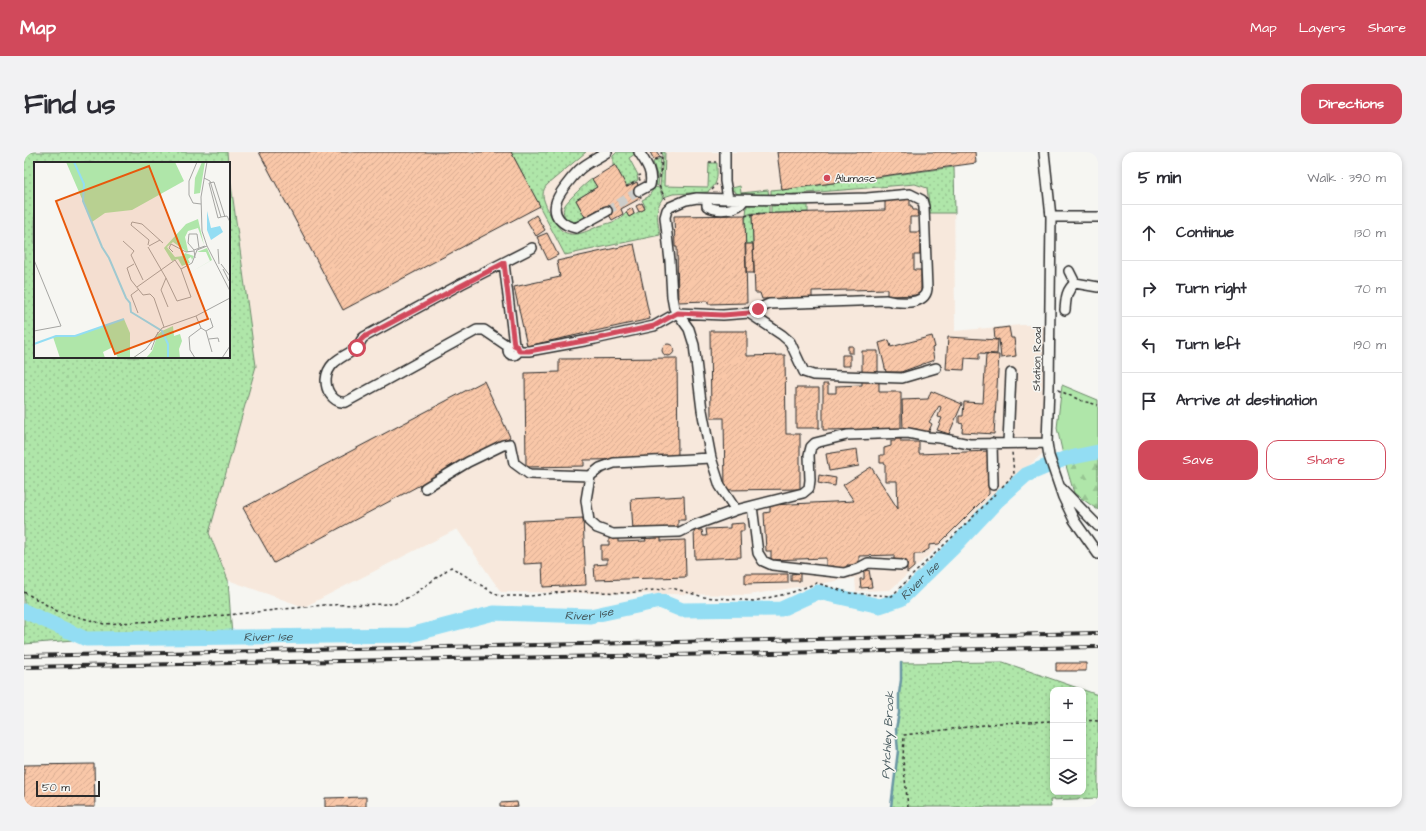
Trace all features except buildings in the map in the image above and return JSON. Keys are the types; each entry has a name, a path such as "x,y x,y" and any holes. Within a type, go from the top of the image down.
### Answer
{"street":[{"path":"607,152 579,169 566,185 556,202 558,218 568,227 576,228 607,211"},
{"path":"639,191 650,185 651,177 640,152"},
{"path":"725,152 725,182 728,200"},
{"name":"Station Road","path":"1044,152 1051,217 1047,443 1049,456 1059,486 1074,520 1098,554"},
{"path":"532,248 364,337 360,341 357,348 330,366 326,376 329,392 335,400 346,402 477,330 484,330 514,347 529,351 654,326 677,313 723,315 749,313 769,304 886,300 896,303 920,300 926,294 924,207 922,200 910,194 867,198 792,200 728,200 697,198 676,203 667,210 665,217 674,308 677,313 689,329 694,345 702,410 711,458 720,486 736,510"},
{"path":"707,199 707,206 719,209 738,206 744,200"},
{"path":"1051,217 1098,217"},
{"path":"504,263 514,347"},
{"path":"1069,271 1074,283"},
{"path":"1074,283 1098,287"},
{"path":"1065,310 1066,297 1069,288 1074,283"},
{"path":"749,313 790,342 804,372 812,375 902,378 936,368"},
{"path":"1008,443 1011,373"},
{"path":"590,476 586,500 589,521 597,528 613,534 680,532 736,510 804,493 809,488 809,455 811,447 815,443 821,441 847,435 908,433 969,444 1047,443"},
{"path":"992,443 993,485"},
{"path":"425,488 468,462 504,445 510,444 514,463 529,474 590,476 600,468 614,463 711,458"},
{"path":"1059,486 1098,526"},
{"path":"752,506 758,553 763,561 772,565 844,573 857,569 868,563 902,565"}],"path":[{"path":"659,187 662,157 661,152"},
{"path":"709,162 718,162"},
{"path":"626,187 640,180 638,176 649,170"},
{"path":"744,216 770,213"},
{"path":"1049,386 1082,401 1098,405"},
{"path":"24,592 57,611 104,624 188,619 324,605 394,604 413,595 451,567 498,596 530,596 570,592 627,593 672,588 704,597 754,600 790,593 817,583 850,593 892,596 915,572 978,513 1014,474 1012,452"},
{"path":"1086,720 1098,721"},
{"path":"908,807 902,760 904,735 1000,724 1050,721"}],"shaded area":[{"path":"227,152 777,152 782,190 954,167 955,331 1021,325 1045,325 1042,454 890,590 856,591 855,578 748,595 501,592 457,529 304,607 228,580 209,533 256,366 230,174 230,162 228,162"}],"green space":[{"path":"24,152 227,152 228,162 34,162 34,358 230,358 230,177 256,366 209,533 228,580 232,637 86,639 24,644"},
{"path":"511,152 586,152 548,184 543,192 544,199 554,221 564,232 569,234 582,233 615,221 626,212 629,217 644,209 645,206 642,200 648,197 655,187 659,188 663,198 658,207 660,235 565,255"},
{"path":"617,152 632,152 635,154 629,158 638,175 638,180 626,186 615,165 613,166 613,156"},
{"path":"662,152 665,152 664,186 708,187 709,163 717,163 716,182 708,192 673,194 664,197 660,187 663,156"},
{"path":"661,158 658,186 656,185 657,176 653,162"},
{"path":"954,167 955,213 930,213 927,188 915,184 771,196 771,190 782,190"},
{"path":"592,179 597,187 576,200 585,217 578,221 570,222 564,216 563,211 565,205"},
{"path":"740,186 741,193 768,190 769,198 741,196 732,190 732,188"},
{"path":"808,203 808,212 771,213 771,206"},
{"path":"769,204 769,213 752,213 746,215 747,205"},
{"path":"752,214 753,244 745,244 745,216"},
{"path":"1062,385 1098,400 1098,452 1064,459 1057,428"},
{"path":"1091,453 1098,453 1098,510 1074,493 1064,459"},
{"path":"1003,662 1075,687 1050,687 1050,795 1086,795 1086,691 1098,695 1098,798 1050,800 1051,807 891,807 898,751 896,729 899,713 901,663"}],"waterway":[{"name":"River Ise","path":"24,611 86,639 410,635 494,613 590,616 660,601 682,610 781,609 818,592 880,606 901,599 954,547 997,501 1026,475 1064,459 1098,452"},
{"name":"Pytchley Brook","path":"891,807 898,751 896,729 899,713 901,663"}],"tunnel":[{"path":"607,211 639,191"}],"railway":[{"path":"24,656 1098,633"},
{"path":"24,667 1098,647"}],"place":[{"name":"Alumasc","path":"827,178"}],"route":[{"path":"357,348 360,341 364,337 461,284 504,263 514,345 518,347 519,351 529,351 595,339 654,326 677,313 723,315 749,313 758,309"}]}
